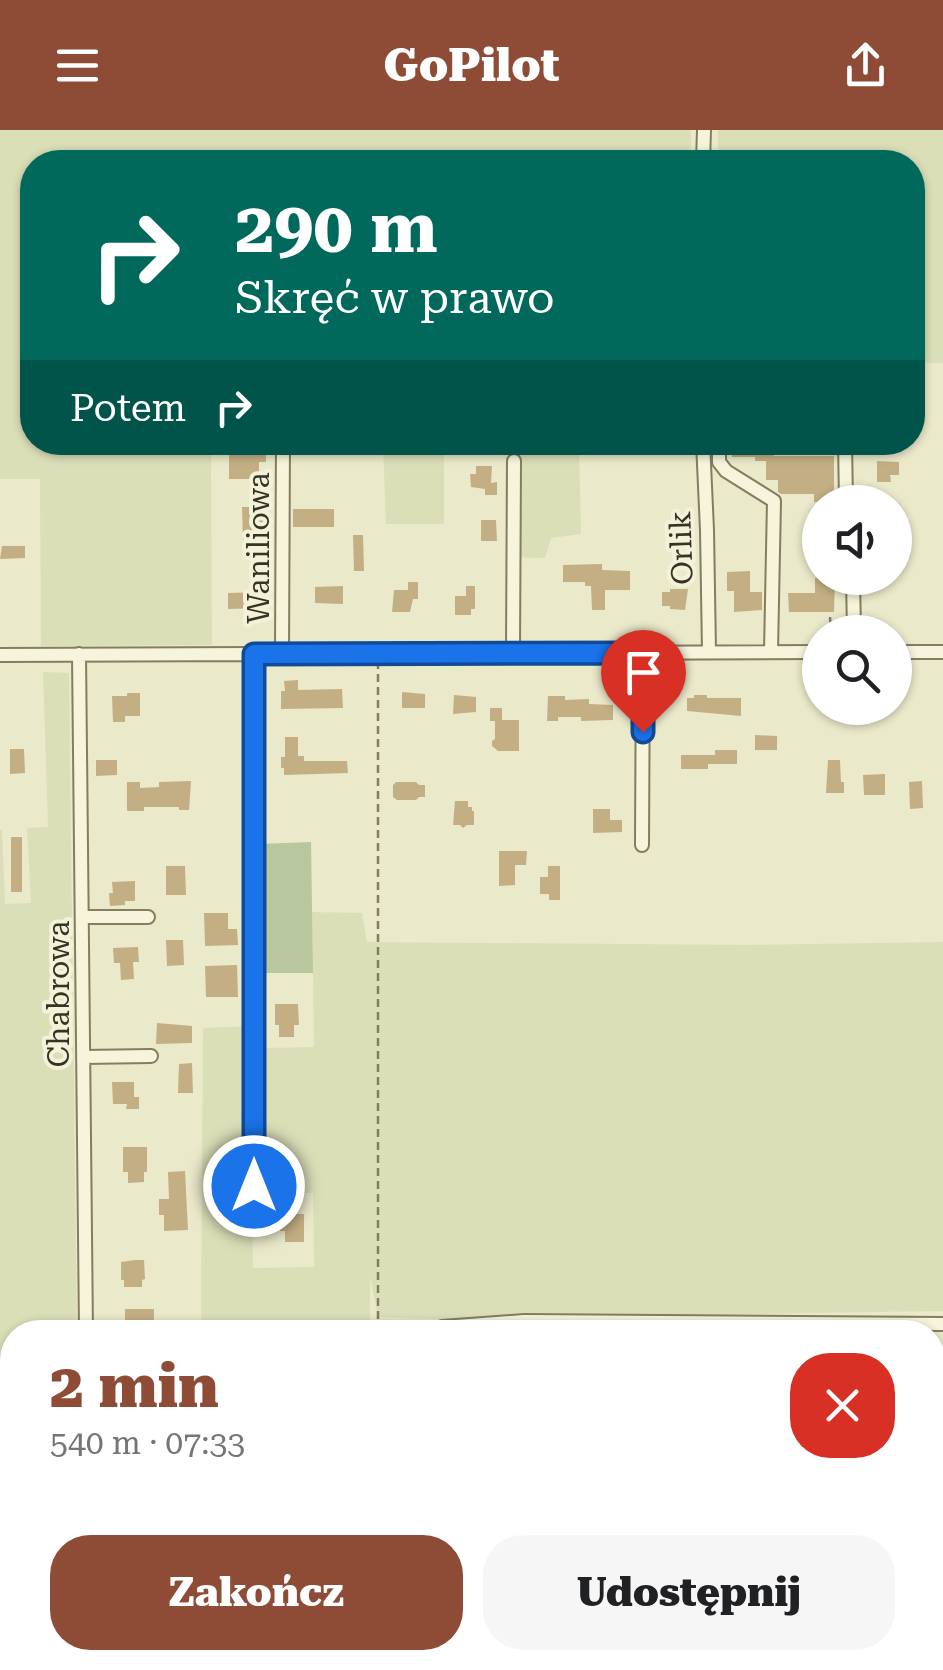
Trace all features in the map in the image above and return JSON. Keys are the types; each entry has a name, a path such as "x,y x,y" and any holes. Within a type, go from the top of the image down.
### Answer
{"street":[{"name":"Waniliowa","path":"282,653 283,455"},
{"name":"Orlik","path":"703,455 708,530 709,652"},
{"path":"719,455 719,462 726,471 774,501 771,652"},
{"path":"845,455 846,485"},
{"path":"513,654 514,461"},
{"path":"0,655 802,652"},
{"path":"912,652 943,652"},
{"path":"642,844 643,653"},
{"name":"Chabrowa","path":"80,654 86,1320"},
{"path":"254,654 254,1186"},
{"path":"82,917 148,917"},
{"path":"83,1057 150,1056"}],"path":[{"path":"378,654 378,1320"}],"green space":[{"path":"0,130 691,130 691,150 20,150 20,455 211,455 212,645 41,646 40,479 0,479"},
{"path":"718,130 943,130 943,363 925,363 925,150 718,150"},
{"path":"383,455 444,455 444,524 386,524"},
{"path":"510,455 579,455 581,534 551,538 545,558 509,557"},
{"path":"43,672 69,673 77,1320 0,1320 0,830 5,904 31,903 27,828 48,827"},
{"path":"311,842 313,973 262,973 259,844"},
{"path":"312,912 362,913 367,942 943,942 943,1311 378,1317 370,1276 370,1320 201,1320 203,1028 249,1026 253,1268 314,1267 313,1193 263,1193 264,1048 314,1047"}],"building":[{"path":"229,455 266,455 266,462 259,462 259,479 229,479"},
{"path":"732,455 834,456 834,485 802,485 802,494 781,494 778,480 766,480 766,461 755,461 755,457"},
{"path":"877,461 899,462 899,475 890,475 891,482 877,482"},
{"path":"476,466 492,466 491,483 497,482 497,495 485,495 485,489 471,487 470,474 476,474"},
{"path":"242,507 264,507 265,542 243,543"},
{"path":"293,509 334,509 334,527 293,527"},
{"path":"481,520 496,520 497,541 481,541"},
{"path":"353,535 363,535 364,571 354,571"},
{"path":"2,546 25,546 25,558 0,559"},
{"path":"602,564 602,570 630,571 630,590 605,590 605,610 592,610 591,586 585,586 585,582 563,582 563,565"},
{"path":"750,571 750,592 762,592 762,610 734,612 734,591 727,591 727,572"},
{"path":"408,582 418,582 418,599 413,599 410,612 392,612 394,590 408,590"},
{"path":"343,586 343,604 315,603 315,587"},
{"path":"466,586 475,586 475,609 471,609 471,615 455,615 455,596 466,596"},
{"path":"688,589 685,610 662,606 662,592"},
{"path":"261,592 262,608 228,609 228,593"},
{"path":"788,593 834,595 834,612 789,612"},
{"path":"298,680 298,690 342,689 343,708 281,709 284,681"},
{"path":"402,692 425,694 425,708 402,708"},
{"path":"140,693 140,716 125,716 125,722 113,722 112,696"},
{"path":"454,695 476,697 476,712 453,714"},
{"path":"548,696 613,705 613,720 558,717 558,721 547,721"},
{"path":"687,698 741,698 741,716 687,711"},
{"path":"490,708 502,708 502,720 519,720 519,751 498,751 492,746 495,721 490,721"},
{"path":"755,735 777,736 777,750 755,750"},
{"path":"285,737 298,737 298,756 304,756 304,761 347,761 348,773 284,775 281,757 285,757"},
{"path":"10,749 24,749 25,773 10,774"},
{"path":"715,750 737,750 737,764 681,769 681,755 715,755"},
{"path":"96,760 117,760 117,775 96,776"},
{"path":"828,760 840,760 844,793 826,793"},
{"path":"885,774 885,795 864,795 863,775"},
{"path":"191,781 189,810 144,807 144,811 127,811 127,782 140,782 140,788 159,787 159,782"},
{"path":"922,781 923,808 910,809 909,782"},
{"path":"396,782 425,785 425,797 397,800 393,797"},
{"path":"455,801 468,801 468,807 474,811 474,825 453,825"},
{"path":"593,809 610,809 610,820 622,820 622,832 593,833"},
{"path":"11,837 22,837 22,892 11,892"},
{"path":"499,851 527,851 526,865 515,865 515,885 499,886"},
{"path":"166,866 185,866 186,895 166,895"},
{"path":"548,866 560,866 560,900 549,900 549,894 540,894 540,877 548,877"},
{"path":"135,881 135,901 110,906 112,882"},
{"path":"204,913 228,913 228,929 237,929 238,945 205,946"},
{"path":"166,940 183,940 184,965 167,966"},
{"path":"138,947 139,962 133,962 134,979 121,980 120,963 114,963 113,948"},
{"path":"237,965 238,997 206,997 205,966"},
{"path":"275,1004 298,1004 299,1025 294,1025 294,1037 279,1037"},
{"path":"157,1023 192,1026 192,1043 156,1044"},
{"path":"192,1063 193,1093 178,1093 179,1064"},
{"path":"112,1082 134,1082 139,1109 113,1104"},
{"path":"123,1147 147,1147 144,1182 128,1183 128,1172 123,1172"},
{"path":"185,1171 188,1230 164,1231 159,1199 169,1199 168,1172"},
{"path":"292,1214 304,1214 304,1242 285,1242 285,1231 280,1231 281,1218 292,1218"},
{"path":"144,1260 142,1287 124,1287 121,1262"},
{"path":"125,1309 154,1309 154,1320 125,1320"}],"route":[{"path":"254,1186 254,654 643,653 643,732"}]}
